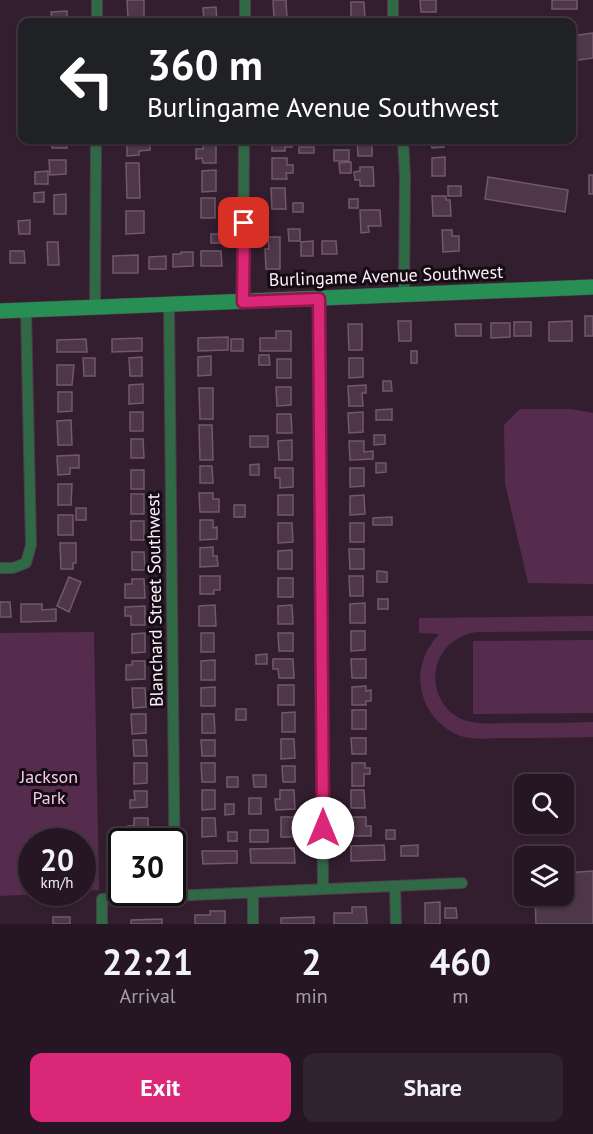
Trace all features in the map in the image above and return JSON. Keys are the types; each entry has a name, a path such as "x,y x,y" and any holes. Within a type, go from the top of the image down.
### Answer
{"street":[{"path":"97,0 97,18"},
{"path":"244,18 245,0"},
{"path":"393,0 393,18"},
{"path":"95,308 96,144"},
{"path":"243,302 244,144"},
{"path":"403,144 404,295"},
{"name":"Burlingame Avenue Southwest","path":"0,311 169,306 593,287"},
{"path":"319,299 323,889"},
{"name":"Blanchard Street Southwest","path":"169,306 174,828"},
{"path":"0,568 13,568 26,563 31,545 26,310"},
{"path":"186,894 462,883"},
{"path":"395,886 396,924"},
{"path":"253,893 253,924"},
{"path":"102,924 102,899 108,899"}],"green space":[{"path":"520,409 571,409 593,413 593,584 528,583 505,483 504,425"},
{"path":"593,616 593,631 476,632 464,636 444,651 438,662 435,680 440,698 451,713 458,718 490,724 593,722 593,737 469,738 443,726 427,707 420,684 421,668 426,654 439,634 419,633 419,618"},
{"name":"Jackson Park","path":"94,632 99,890 96,890 96,828 18,828 18,895 0,896 0,633"},
{"path":"593,640 593,713 473,714 473,641"}],"building":[{"path":"127,0 144,0 144,17 128,18"},
{"path":"273,0 286,0 287,18 274,18"},
{"path":"420,0 436,0 436,12 421,12"},
{"path":"552,0 577,0 577,9 552,9"},
{"path":"351,2 364,2 365,18 351,18"},
{"path":"216,7 217,18 204,18 203,8"},
{"path":"67,11 67,18 52,18 51,12"},
{"path":"593,33 593,58 576,60 576,35"},
{"path":"52,144 67,144 67,148 52,148"},
{"path":"127,144 150,144 150,150 139,151 139,155 127,156"},
{"path":"203,144 216,144 216,163 203,163 202,158 196,159 196,149 203,149"},
{"path":"272,144 292,144 292,147 285,147 285,151 272,151"},
{"path":"357,144 372,144 372,156 358,156"},
{"path":"432,144 444,144 444,147 432,148"},
{"path":"299,147 314,147 314,153 299,153"},
{"path":"334,150 349,150 349,161 334,161"},
{"path":"445,157 445,176 432,176 432,158"},
{"path":"272,158 287,158 287,165 293,165 293,173 286,173 287,179 272,179"},
{"path":"49,160 66,160 66,174 50,175"},
{"path":"351,162 351,173 340,173 339,163"},
{"path":"126,163 139,163 140,198 127,198"},
{"path":"360,167 373,167 374,186 360,186 360,180 355,180 354,172 360,171"},
{"path":"216,170 216,191 202,192 202,171"},
{"path":"48,171 48,184 35,184 35,172"},
{"path":"589,175 593,175 593,194 589,194"},
{"path":"488,177 568,190 565,212 485,199"},
{"path":"448,186 461,186 461,196 448,196"},
{"path":"271,188 285,188 286,209 272,209"},
{"path":"44,192 44,202 34,202 34,193"},
{"path":"66,194 66,214 54,214 54,195"},
{"path":"432,196 446,196 446,200 450,200 451,216 433,216"},
{"path":"201,198 215,198 215,218 201,218"},
{"path":"349,199 358,199 358,208 349,208"},
{"path":"293,203 303,203 303,212 293,212"},
{"path":"360,210 380,210 381,226 368,226 369,232 361,233"},
{"path":"126,211 144,211 144,233 126,234"},
{"path":"30,220 30,234 19,234 18,221"},
{"path":"288,229 300,229 300,241 289,241"},
{"path":"442,230 452,230 452,236 459,236 459,251 443,252"},
{"path":"211,234 220,234 221,243 211,243"},
{"path":"268,237 280,237 280,269 266,269 265,249 269,249"},
{"path":"313,241 313,256 301,256 301,242"},
{"path":"322,241 336,241 337,254 322,254"},
{"path":"47,242 58,242 59,265 48,265"},
{"path":"10,251 24,251 25,263 10,263"},
{"path":"201,251 221,251 222,266 201,266"},
{"path":"181,252 193,252 193,266 173,267 173,254 181,254"},
{"path":"138,255 138,273 113,273 113,256"},
{"path":"166,256 166,269 149,269 149,257"},
{"path":"585,316 593,316 593,336 585,336"},
{"path":"398,321 411,321 411,341 399,341"},
{"path":"572,321 572,341 549,341 549,322"},
{"path":"514,322 531,322 531,336 514,336"},
{"path":"491,323 510,323 510,337 491,338"},
{"path":"348,324 362,324 362,350 349,350"},
{"path":"455,324 481,324 481,336 456,336"},
{"path":"276,331 291,331 291,351 260,351 260,338 276,338"},
{"path":"228,337 228,350 198,351 198,338"},
{"path":"142,338 142,351 112,352 112,339"},
{"path":"86,339 87,352 57,352 57,340"},
{"path":"231,339 243,339 243,351 231,351"},
{"path":"411,351 417,351 417,363 411,363"},
{"path":"259,355 269,355 270,365 259,365"},
{"path":"211,356 211,375 198,376 198,357"},
{"path":"142,357 142,376 130,376 129,358"},
{"path":"83,358 95,358 95,376 84,376"},
{"path":"349,358 363,358 363,377 349,378"},
{"path":"277,359 291,359 291,378 277,378"},
{"path":"57,365 74,365 72,385 57,385"},
{"path":"383,381 391,381 392,391 383,391"},
{"path":"143,384 143,403 129,404 129,385"},
{"path":"366,385 366,393 362,393 363,406 349,406 348,386"},
{"path":"276,387 291,387 291,405 277,406"},
{"path":"199,388 213,388 213,419 200,419"},
{"path":"58,392 72,392 72,411 58,412"},
{"path":"392,409 392,420 376,420 376,410"},
{"path":"130,412 143,412 143,431 130,431"},
{"path":"363,412 363,432 349,433 348,413"},
{"path":"277,414 291,414 292,433 277,433"},
{"path":"71,420 72,445 58,445 57,421"},
{"path":"199,425 212,425 213,460 200,460"},
{"path":"374,435 385,435 385,444 374,445"},
{"path":"250,436 268,436 268,447 250,447"},
{"path":"131,439 143,439 144,458 131,458"},
{"path":"292,440 292,460 279,460 278,441"},
{"path":"349,441 364,441 364,452 373,451 373,459 350,460"},
{"path":"79,455 79,468 70,468 70,474 58,475 57,456"},
{"path":"376,463 386,463 386,472 376,473"},
{"path":"259,464 259,475 250,475 250,465"},
{"path":"200,466 212,466 213,483 200,483"},
{"path":"275,468 293,468 293,487 280,488 280,478 275,478"},
{"path":"350,468 364,468 364,486 350,487"},
{"path":"131,470 144,470 144,489 131,489"},
{"path":"58,484 72,484 71,505 58,505"},
{"path":"199,493 213,493 213,499 219,499 219,512 200,512"},
{"path":"131,494 144,494 144,514 131,514"},
{"path":"278,495 293,495 293,515 278,515"},
{"path":"364,495 365,514 350,515 350,496"},
{"path":"234,505 245,505 245,517 234,517"},
{"path":"76,508 86,508 86,520 76,520"},
{"path":"58,515 73,515 73,535 58,535"},
{"path":"392,517 392,525 373,525 373,518"},
{"path":"200,520 213,520 213,528 217,527 217,539 200,540"},
{"path":"131,521 144,521 144,540 131,540"},
{"path":"278,523 292,523 293,542 278,543"},
{"path":"350,523 364,523 364,542 350,542"},
{"path":"60,543 76,543 76,563 73,563 73,569 61,569"},
{"path":"213,547 213,556 217,556 218,566 200,567 200,548"},
{"path":"349,549 364,549 364,569 350,569"},
{"path":"292,550 292,569 278,569 278,551"},
{"path":"132,552 144,552 145,570 132,570"},
{"path":"377,571 387,572 387,582 377,582"},
{"path":"200,576 220,576 220,590 214,590 214,594 200,594"},
{"path":"349,576 363,576 363,596 350,596"},
{"path":"69,577 81,582 69,612 57,606"},
{"path":"278,578 293,578 293,597 278,597"},
{"path":"132,579 144,579 145,598 125,598 125,584 132,584"},
{"path":"378,599 388,599 388,609 378,609"},
{"path":"0,602 10,602 11,617 0,617"},
{"path":"365,603 365,623 350,623 350,604"},
{"path":"21,604 42,604 42,610 56,609 56,621 21,622"},
{"path":"215,605 216,626 199,626 199,606"},
{"path":"292,605 293,624 278,624 278,606"},
{"path":"145,606 145,625 131,625 131,616 125,616 125,607"},
{"path":"351,631 365,631 365,650 351,651"},
{"path":"145,633 145,652 132,653 132,634"},
{"path":"201,633 214,633 214,652 201,652"},
{"path":"278,633 293,633 293,651 279,651"},
{"path":"267,654 267,664 256,664 256,655"},
{"path":"273,659 293,659 294,678 279,678 278,669 273,669"},
{"path":"351,659 366,659 366,678 352,678"},
{"path":"215,660 215,680 201,680 201,661"},
{"path":"132,661 145,661 145,679 126,680 126,665 132,665"},
{"path":"278,685 294,685 294,705 278,705"},
{"path":"366,686 366,691 371,690 371,701 366,701 366,705 352,705 352,687"},
{"path":"215,687 215,706 201,706 201,688"},
{"path":"132,688 145,688 146,707 133,708"},
{"path":"236,709 246,709 246,720 236,720"},
{"path":"352,710 366,710 366,729 352,729"},
{"path":"295,712 295,732 282,732 282,713"},
{"path":"131,714 146,714 146,733 132,734"},
{"path":"202,714 214,714 215,733 202,733"},
{"path":"351,738 366,738 366,754 352,754"},
{"path":"281,739 294,739 295,758 281,759"},
{"path":"133,740 146,740 147,756 134,756"},
{"path":"201,740 215,740 215,756 202,756"},
{"path":"134,763 147,763 147,783 134,784"},
{"path":"201,763 215,763 215,782 202,782"},
{"path":"352,763 365,763 365,768 370,768 370,774 364,774 364,786 352,786"},
{"path":"282,766 295,766 295,782 283,782"},
{"path":"253,775 266,775 266,787 254,787"},
{"path":"227,777 238,777 238,787 227,787"},
{"path":"202,790 215,790 215,809 202,810"},
{"path":"280,790 294,790 295,809 276,810 275,799 280,799"},
{"path":"351,790 364,790 365,808 351,808"},
{"path":"134,791 147,791 147,807 130,808 130,800 135,800"},
{"path":"249,798 261,798 261,814 249,814"},
{"path":"225,804 234,804 234,814 225,815"},
{"path":"281,817 294,817 294,837 281,837"},
{"path":"351,817 366,817 366,826 371,826 371,836 352,836"},
{"path":"134,818 148,818 148,828 128,828 128,826 134,826"},
{"path":"202,818 215,818 216,836 202,837"},
{"path":"250,830 268,830 268,842 250,842"},
{"path":"386,830 395,830 395,839 386,839"},
{"path":"228,832 237,832 237,841 228,841"},
{"path":"384,845 385,860 351,861 351,846"},
{"path":"418,845 418,856 401,856 401,846"},
{"path":"294,848 295,863 251,863 250,849"},
{"path":"202,851 237,851 237,863 203,864"},
{"path":"593,871 593,924 536,924 535,906 574,906 574,872"},
{"path":"440,902 440,924 425,924 425,903"},
{"path":"352,907 366,907 367,924 334,924 334,913 352,913"},
{"path":"445,908 456,908 457,918 445,918"},
{"path":"210,911 225,911 225,924 195,924 195,915 210,915"},
{"path":"53,917 70,917 70,924 53,924"},
{"path":"314,917 314,924 281,924 281,918"},
{"path":"162,919 162,924 131,924 131,920"}],"route":[{"path":"244,223 243,302 319,299 323,828"}]}
